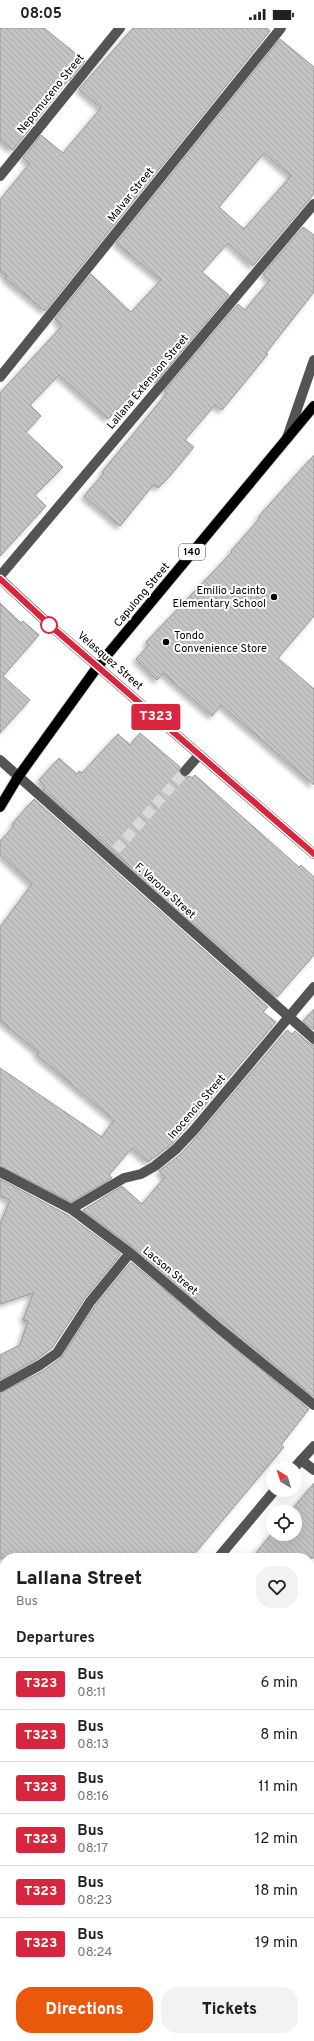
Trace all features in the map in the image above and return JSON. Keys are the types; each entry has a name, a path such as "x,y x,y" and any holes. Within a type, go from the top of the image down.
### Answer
{"main road":[{"name":"Capulong Street","path":"0,807 18,778 98,666 314,406"}],"street":[{"name":"Nepomuceno Street","path":"0,176 120,28"},
{"name":"Malvar Street","path":"0,377 281,28"},
{"name":"Lallana Extension Street","path":"0,577 314,204"},
{"path":"286,438 314,360"},
{"name":"Velasquez Street","path":"0,577 53,628 314,854"},
{"path":"185,771 199,754"},
{"name":"F. Varona Street","path":"0,760 18,778 112,854 288,1018 314,1040"},
{"name":"Inocencio Street","path":"71,1209 124,1178 141,1174 155,1166 176,1149 194,1130 314,987"},
{"name":"Lacson Street","path":"0,1172 71,1209 130,1253 221,1330 314,1405"},
{"path":"0,1388 40,1365 57,1352 90,1302 130,1253"},
{"path":"301,1461 314,1446"},
{"path":"302,1466 314,1470"},
{"path":"222,1553 269,1497"}],"building":[{"path":"0,28 44,28 85,61 69,81 68,80 13,150 0,140"},
{"path":"133,28 267,28 270,31 45,311 5,278 7,276 0,271 0,200 30,163 23,158 41,135 63,153 101,108 79,89"},
{"path":"280,39 314,67 314,194 253,266 228,243 202,272 229,295 155,383 148,377 108,419 59,375 30,405 41,416 26,432 63,467 35,495 46,506 0,556 0,393 62,326 55,319 91,274 131,312 161,280 116,243","holes":["264,153 291,176 244,229 219,207"]},
{"path":"303,227 314,235 314,292 266,353 268,354 222,410 215,405 185,440 194,447 170,476 158,488 154,484 120,526 84,496 167,393 164,391 238,304 245,310 270,280 263,274"},
{"name":"Emilio Jacinto Elementary School","path":"314,455 314,616 278,658 314,689 314,785 221,705 212,716 163,673 157,680 136,659 149,645 146,642 232,552 231,551 260,518 259,516"},
{"path":"0,603 21,623 23,621 39,635 3,676 30,700 0,733"},
{"path":"140,733 180,767 179,773 181,776 190,776 192,778 195,775 299,867 301,865 314,877 314,955 277,997 43,789 45,786 39,780 59,758 77,774 79,771 82,773 118,734 130,745"},
{"path":"34,799 268,1007 263,1012 276,1022 172,1144 148,1162 132,1148 109,1175 112,1178 71,1202 0,1166 0,1068 102,1137 114,1120 37,1055 39,1053 0,1020 0,927 32,884 0,854 0,841 14,826 12,824"},
{"path":"314,1009 314,1030 303,1021"},
{"path":"287,1030 292,1034 295,1031 310,1044 314,1045 314,1397 134,1248 83,1210 122,1186 142,1204 165,1177 159,1171 181,1154"},
{"path":"0,1179 68,1215 121,1254 85,1298 52,1348 37,1359 0,1380 0,1355 20,1345 28,1321 23,1320 33,1293 0,1304 0,1224 10,1200 0,1196"},
{"path":"131,1262 309,1409 281,1445 284,1447 272,1461 266,1461 266,1468 195,1553 0,1553 0,1393 43,1371 61,1358 95,1306"},
{"path":"314,1483 314,1553 256,1553 266,1541 302,1541 302,1505 296,1505"}],"tunnel":[{"path":"116,850 185,771"}],"bus line":[{"name":"T323","path":"0,579 53,628 314,854"}],"place":[{"name":"Emilio Jacinto Elementary School","path":"274,597"},
{"name":"Tondo Convenience Store","path":"166,642"}]}
